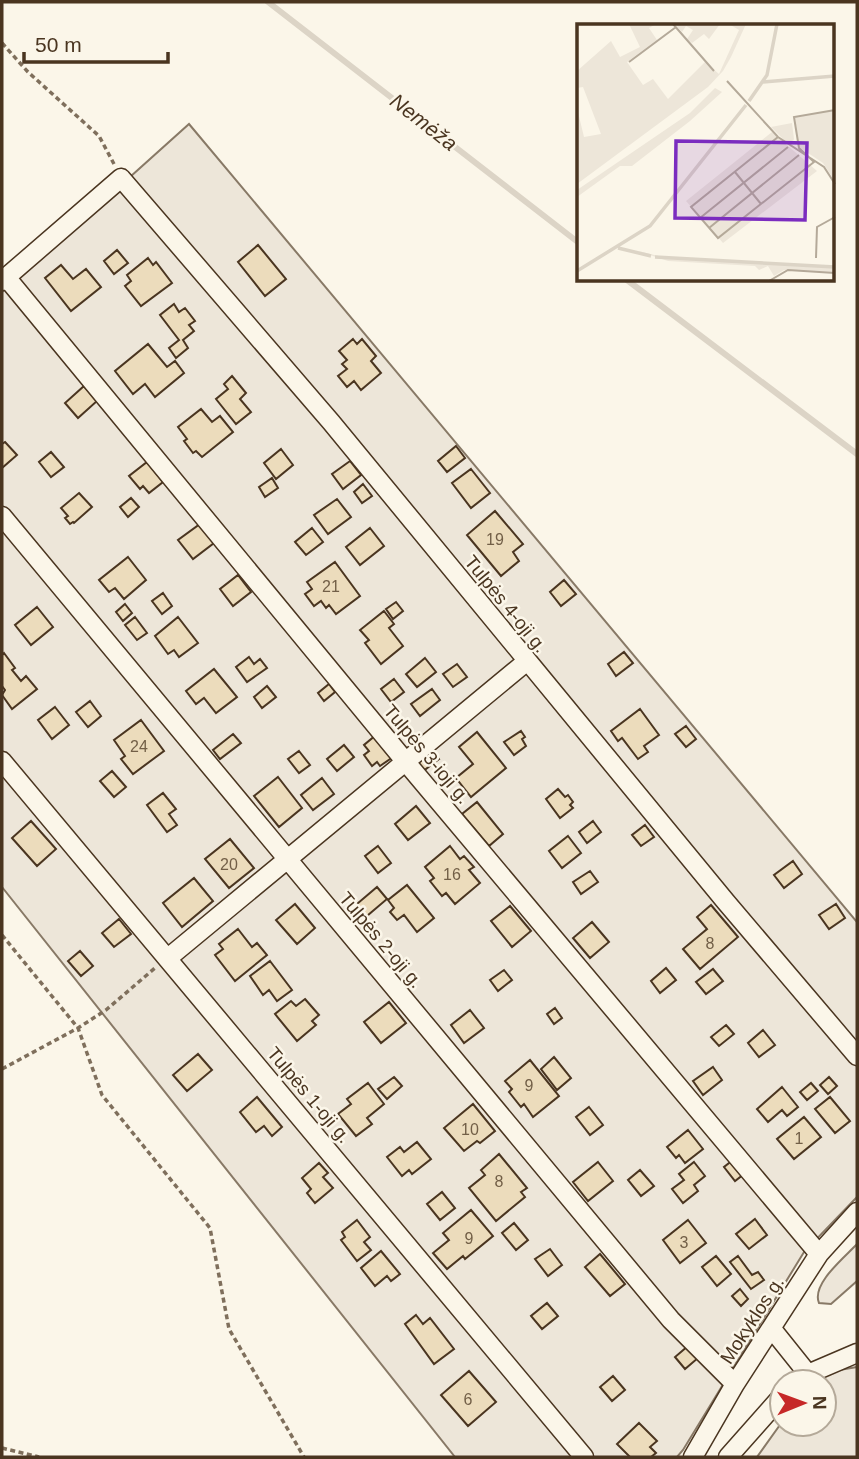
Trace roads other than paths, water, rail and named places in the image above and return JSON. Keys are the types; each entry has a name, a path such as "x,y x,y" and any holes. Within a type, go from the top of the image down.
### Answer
{"street":[{"name":"Tulpės 4-oji g.","path":"4,279 121,178 331,422 526,662 857,1056"},
{"name":"Tulpės 3-ioji g.","path":"4,279 820,1254"},
{"name":"Tulpės 2-oji g.","path":"2,516 671,1320 735,1384"},
{"path":"168,958 526,662"},
{"name":"Tulpės 1-oji g.","path":"2,761 584,1457"},
{"name":"Mokyklos g.","path":"693,1457 735,1384 820,1254 857,1212"},
{"path":"772,1329 797,1368"},
{"path":"825,1368 857,1353"},
{"path":"729,1457 768,1412"}],"waterway":[{"name":"Nemėža","path":"268,2 577,241"},
{"name":"Nemėža","path":"630,282 857,454"}]}
